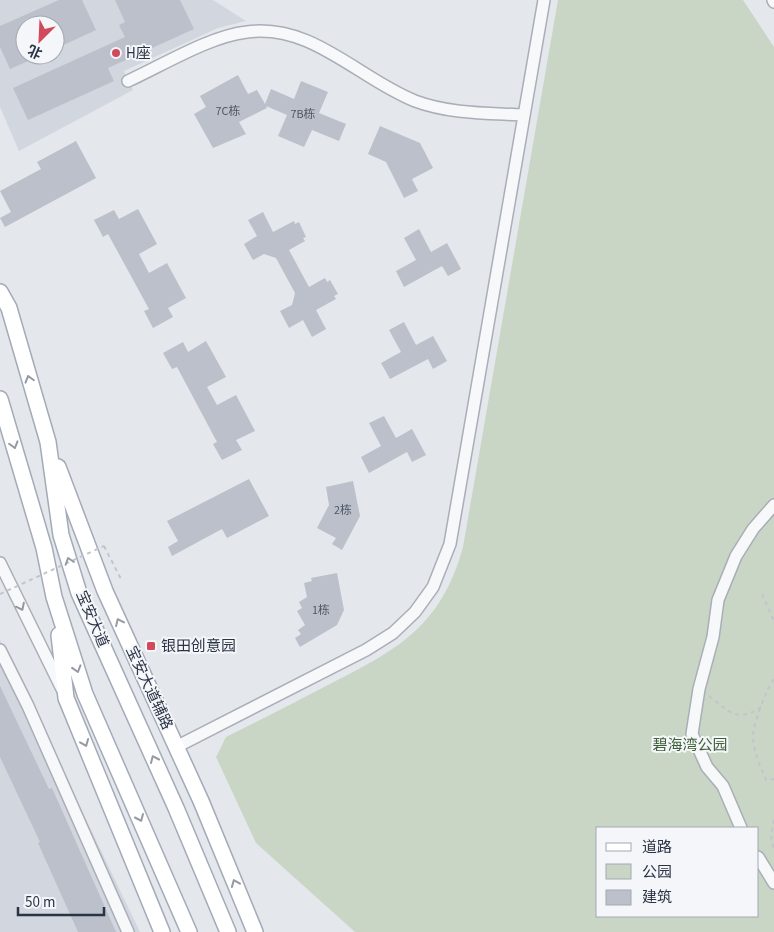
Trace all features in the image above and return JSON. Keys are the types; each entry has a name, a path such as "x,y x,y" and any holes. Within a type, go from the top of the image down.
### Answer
{"main road":[{"name":"宝安大道","path":"0,292 9,308 48,442 61,535 79,593 176,808 228,932"},
{"name":"宝安大道","path":"0,398 44,548 54,597 85,694 189,932"},
{"name":"宝安大道辅路","path":"48,442 105,591 176,747 254,930"},
{"path":"54,597 66,698 162,932"}],"street":[{"path":"176,747 380,642 404,623 433,587 450,544 544,0"},
{"path":"128,81 222,38 247,32 273,31 310,42 400,94 428,105 459,111 523,115"},
{"path":"741,827 723,786 707,767 692,734 699,689 713,637 718,600 726,577 753,529 774,505"},
{"path":"0,563 66,698"},
{"path":"0,650 28,706 128,932"},
{"path":"759,859 774,883"}],"path":[{"path":"0,594 104,546 121,579"},
{"path":"762,594 774,621"},
{"path":"774,679 761,707 753,734 757,760 766,780 774,779"},
{"path":"699,689 727,711 737,715 745,715 761,707"},
{"path":"774,820 771,836 774,851"}],"shaded area":[{"path":"0,0 213,0 246,21 218,28 124,71 133,90 19,151 0,107"},
{"path":"0,640 140,932 0,932"}],"green space":[{"name":"碧海湾公园","path":"558,0 743,0 774,47 774,932 355,932 256,843 216,757 226,737 353,672 395,647 429,617 454,574 463,547"}],"building":[{"path":"59,0 82,0 96,30 65,44 65,15 25,15"},
{"name":"H座","path":"115,0 180,0 194,29 108,68 114,81 28,120 13,88 125,37 119,25 125,22"},
{"path":"15,19 15,65 19,65 10,69 0,47 0,26"},
{"path":"238,75 248,94 257,90 265,104 271,89 294,99 301,81 328,92 319,113 346,124 339,141 312,130 304,147 278,136 287,115 266,106 267,108 239,122 246,134 213,148 194,114 206,107 200,96"},
{"path":"380,126 420,143 433,168 412,179 418,191 404,198 386,162 368,154"},
{"path":"76,141 96,178 5,227 0,218 11,212 0,191 41,169 37,162"},
{"path":"138,209 157,244 139,254 149,273 167,263 186,298 168,308 173,317 153,328 144,311 149,309 108,234 103,237 94,220 114,210 119,219"},
{"path":"263,212 273,232 294,221 295,224 299,222 306,237 303,238 305,241 289,250 309,287 325,278 327,282 330,280 338,294 334,296 336,299 316,310 326,329 312,337 303,320 289,328 280,311 292,305 295,293 276,258 264,254 253,260 244,244 257,236 248,220"},
{"path":"419,229 431,252 447,243 461,269 448,276 442,266 404,287 396,271 416,260 404,238"},
{"path":"404,322 416,345 433,336 447,361 433,369 428,359 390,379 381,363 401,352 389,330"},
{"path":"206,341 226,377 207,387 217,405 236,395 255,431 236,440 242,450 222,460 213,444 217,442 177,367 172,369 163,353 183,342 188,352"},
{"path":"384,416 396,438 412,429 426,455 412,462 407,452 369,473 361,457 381,446 369,423"},
{"path":"249,479 269,516 227,538 222,529 172,556 168,547 178,541 167,521"},
{"path":"353,481 360,516 342,550 332,544 336,538 317,528 329,505 326,487"},
{"path":"337,573 344,610 337,625 300,647 295,638 301,634 298,630 305,625 297,611 302,608 299,602 307,597 304,583 312,581 311,578"},
{"path":"0,686 49,789 52,788 116,932 78,932 38,843 40,842 0,757"}],"place":[{"name":"H座","path":"116,53"},
{"name":"银田创意园","path":"151,646"}]}
